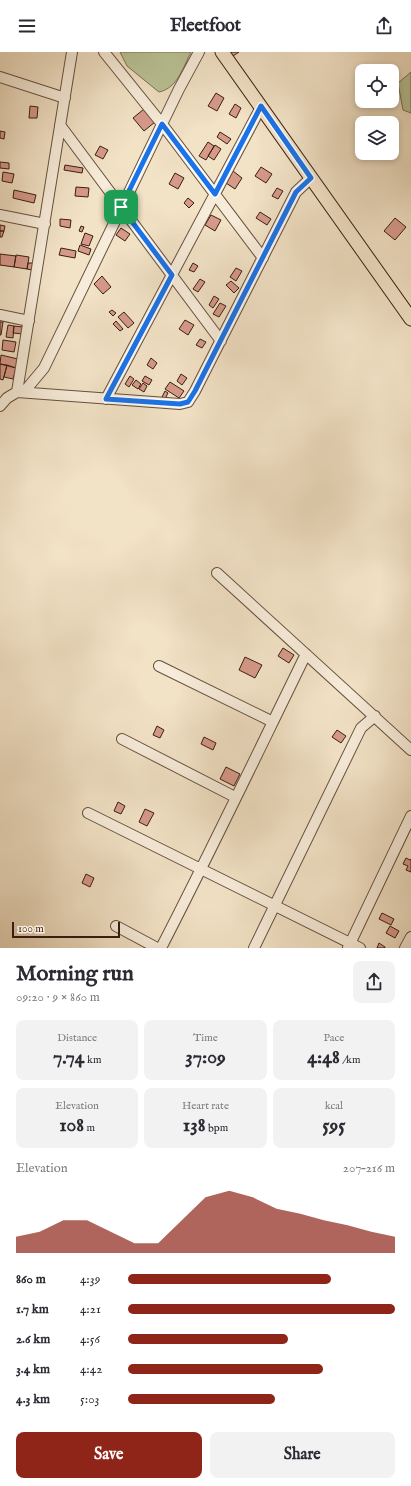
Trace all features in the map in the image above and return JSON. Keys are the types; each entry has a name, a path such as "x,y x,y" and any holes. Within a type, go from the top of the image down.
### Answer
{"main road":[{"path":"222,52 411,319"}],"street":[{"path":"21,392 29,321 72,52"},
{"path":"104,52 162,124 263,258"},
{"path":"2,401 21,392 44,368 121,207 199,52"},
{"path":"0,77 65,98"},
{"path":"106,399 261,106"},
{"path":"60,125 221,341"},
{"path":"21,392 180,404 188,402 221,341 296,192 311,178"},
{"path":"0,215 44,224"},
{"path":"0,315 29,321"},
{"path":"217,573 411,750"},
{"path":"161,948 202,869 235,797 306,654"},
{"path":"159,666 273,722"},
{"path":"254,948 361,728 375,716"},
{"path":"122,739 235,797"},
{"path":"88,813 353,946 411,816"},
{"path":"116,926 157,948"},
{"path":"405,948 411,937"}],"green space":[{"path":"120,52 191,52 175,82 166,90 159,92 127,66"},
{"path":"411,72 411,113 403,110 399,82"}],"building":[{"path":"230,52 239,52 233,56"},
{"path":"216,93 224,98 217,111 208,106"},
{"path":"235,104 241,108 236,118 229,114"},
{"path":"30,106 38,107 37,118 29,118"},
{"path":"144,109 155,122 144,131 133,118"},
{"path":"0,131 5,132 4,139 0,138"},
{"path":"220,132 231,139 227,144 217,137"},
{"path":"208,142 214,146 206,160 199,156"},
{"path":"215,145 221,149 214,160 208,156"},
{"path":"100,146 108,150 103,159 95,155"},
{"path":"0,162 9,163 9,169 0,168"},
{"path":"65,165 83,168 82,173 64,170"},
{"path":"261,167 272,174 266,183 255,176"},
{"path":"233,171 242,178 235,189 226,183"},
{"path":"3,172 14,174 12,183 2,181"},
{"path":"175,173 184,178 178,189 169,184"},
{"path":"76,187 89,188 88,197 75,196"},
{"path":"277,188 283,191 278,199 272,196"},
{"path":"14,190 36,195 34,203 13,198"},
{"path":"188,198 194,203 189,208 184,203"},
{"path":"260,212 271,219 267,225 256,218"},
{"path":"211,215 221,220 215,231 205,225"},
{"path":"395,218 406,227 395,240 384,231"},
{"path":"60,219 71,220 70,228 60,226"},
{"path":"0,225 5,226 4,231 0,231"},
{"path":"81,226 84,227 82,232 79,231"},
{"path":"121,228 130,234 125,241 116,235"},
{"path":"0,231 4,231 2,237 0,237"},
{"path":"85,233 93,236 89,246 81,244"},
{"path":"80,245 91,249 89,255 78,251"},
{"path":"61,248 76,251 75,258 59,255"},
{"path":"0,254 16,256 14,267 0,265"},
{"path":"16,255 29,257 27,269 14,267"},
{"path":"28,263 33,263 32,270 27,269"},
{"path":"193,263 198,266 194,272 189,270"},
{"path":"236,268 242,271 236,281 230,277"},
{"path":"102,276 111,287 103,294 94,284"},
{"path":"200,279 205,282 198,292 193,289"},
{"path":"231,281 239,288 234,293 226,285"},
{"path":"214,296 219,299 213,308 209,305"},
{"path":"220,303 226,306 219,317 213,314"},
{"path":"112,310 116,313 113,316 109,312"},
{"path":"124,312 134,323 128,328 118,317"},
{"path":"185,320 194,325 188,335 179,329"},
{"path":"116,321 123,329 120,331 113,324"},
{"path":"0,322 3,322 1,335 0,335"},
{"path":"8,325 14,326 13,338 6,337"},
{"path":"14,326 23,327 23,334 13,333"},
{"path":"200,339 206,342 202,348 196,345"},
{"path":"3,340 16,342 14,352 2,350"},
{"path":"1,355 18,359 16,368 0,364"},
{"path":"151,358 157,363 153,369 147,365"},
{"path":"0,364 7,365 3,380 0,379"},
{"path":"7,365 16,368 13,379 4,377"},
{"path":"181,374 187,378 182,385 177,381"},
{"path":"130,376 134,379 129,387 125,384"},
{"path":"145,376 152,380 149,385 142,381"},
{"path":"136,380 141,384 138,389 132,385"},
{"path":"170,382 184,391 179,398 165,389"},
{"path":"143,383 147,386 144,392 139,389"},
{"path":"165,391 168,393 165,399 162,397"},
{"path":"283,648 294,655 289,663 278,656"},
{"path":"245,657 262,665 255,678 239,670"},
{"path":"157,726 164,730 160,738 153,735"},
{"path":"337,730 346,736 341,743 332,737"},
{"path":"204,737 216,743 213,750 201,744"},
{"path":"226,767 240,774 234,786 220,779"},
{"path":"118,802 125,806 121,814 114,811"},
{"path":"145,809 154,813 147,826 139,822"},
{"path":"406,858 411,859 411,872 406,870 408,866 403,864"},
{"path":"86,874 94,878 90,887 82,883"},
{"path":"382,913 394,919 391,925 379,919"},
{"path":"390,926 399,931 395,938 386,933"},
{"path":"379,943 385,947 385,948 377,948"}],"route":[{"path":"261,106 311,178 296,192 188,402 180,404 106,399 172,275 121,207 162,124 215,194 261,106"}]}
